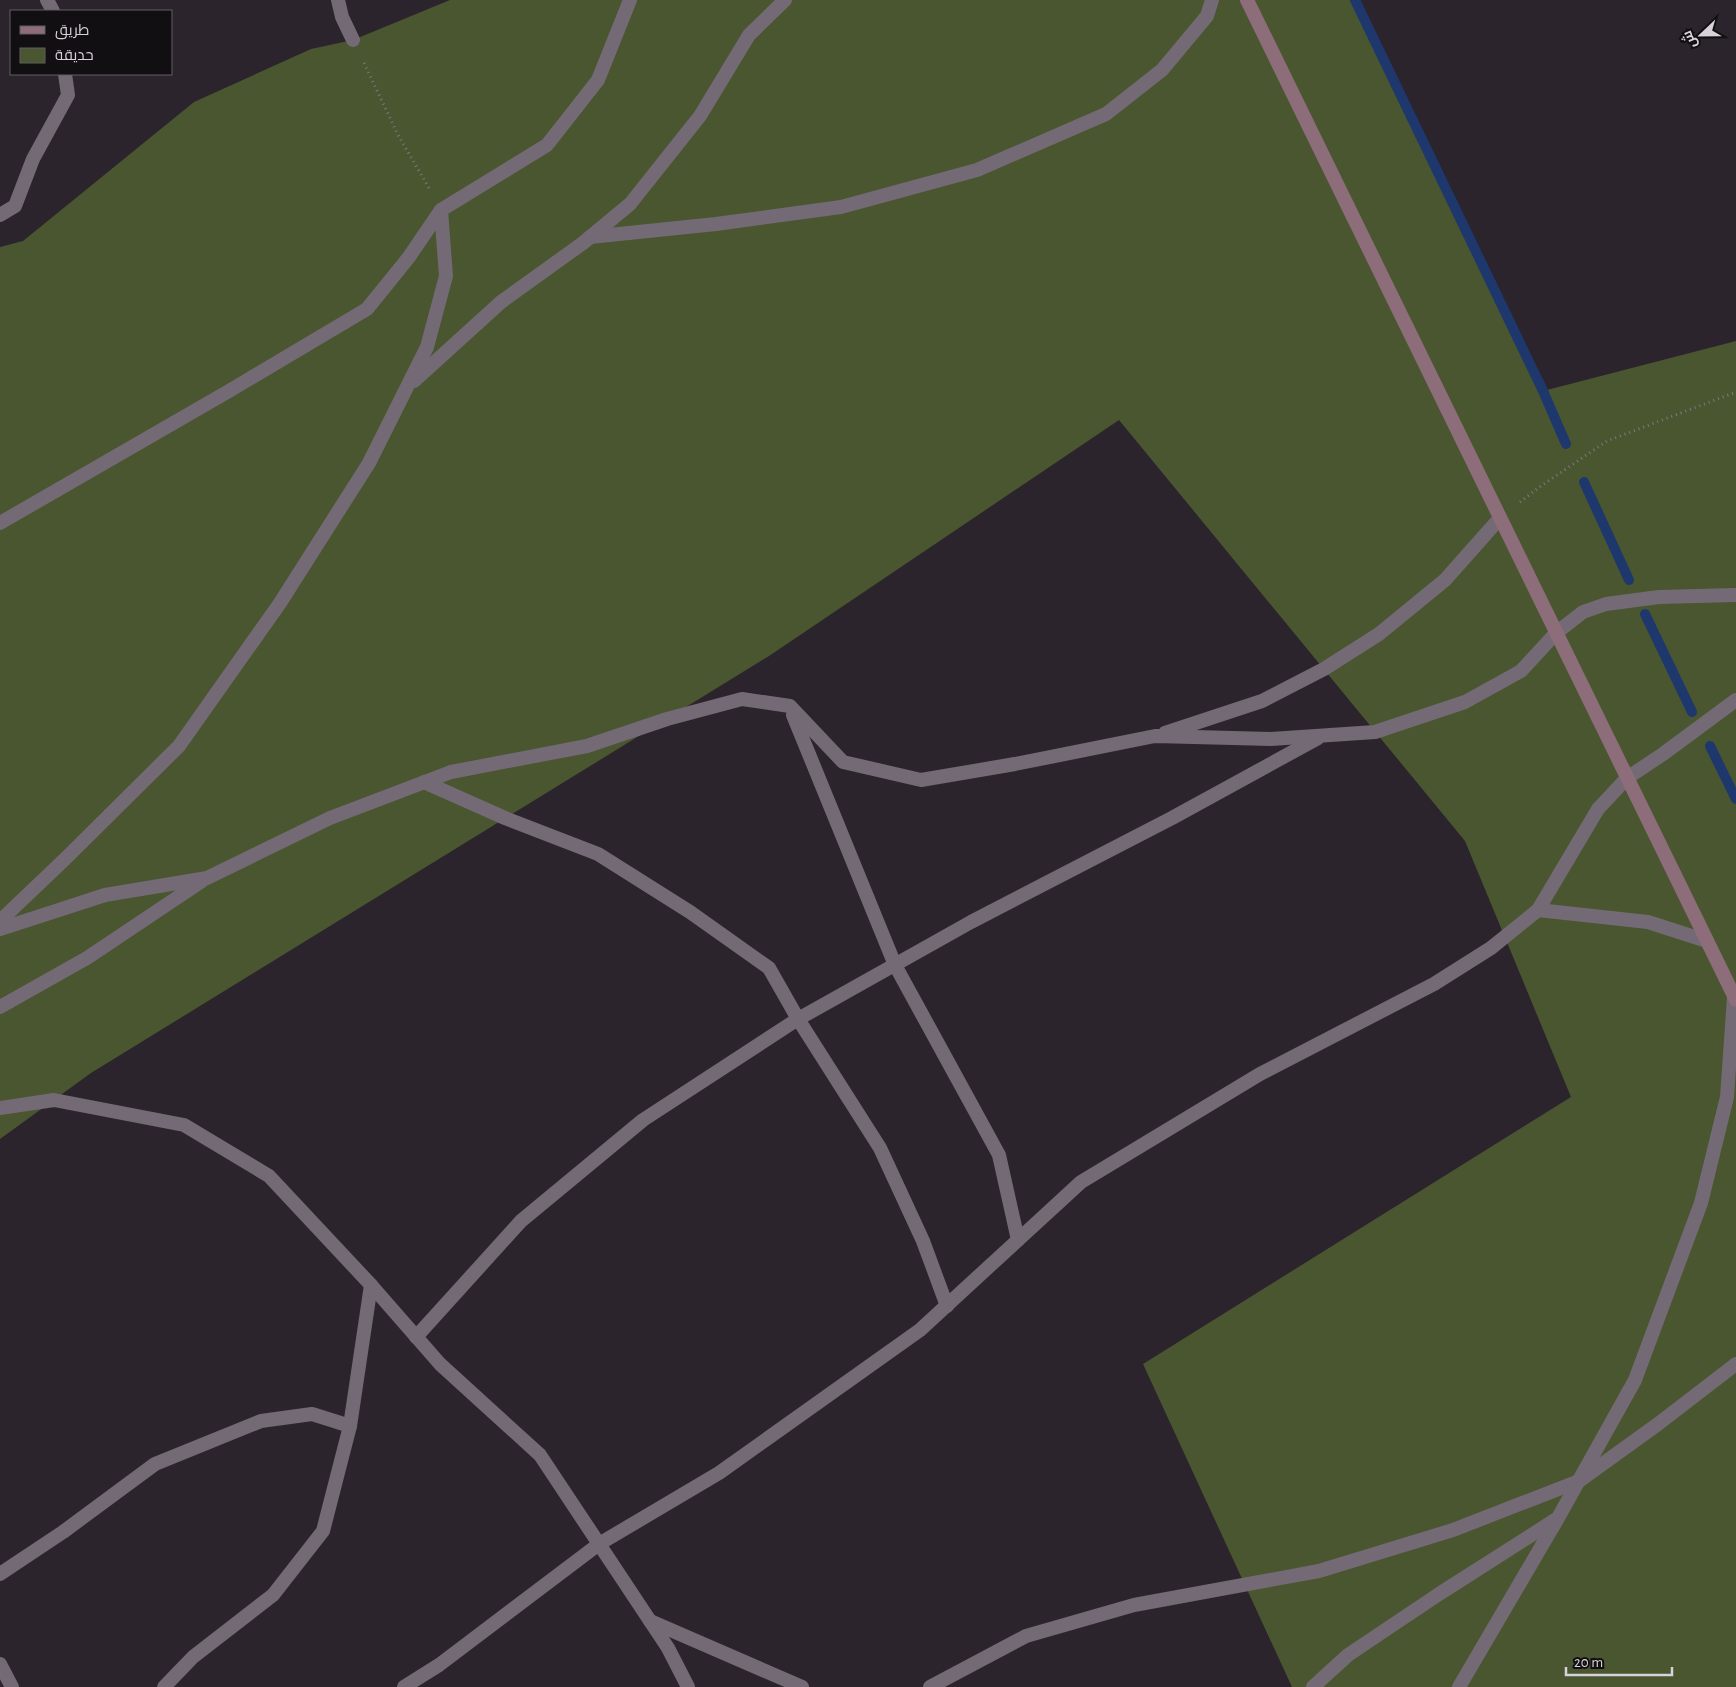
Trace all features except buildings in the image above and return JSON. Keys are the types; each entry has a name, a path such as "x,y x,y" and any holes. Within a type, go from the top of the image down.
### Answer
{"main road":[{"path":"1247,0 1735,998"}],"street":[{"path":"338,0 342,17 353,40"},
{"path":"0,524 367,309 408,257 441,210 547,145 598,80 630,0"},
{"path":"408,386 501,302 590,237 630,204 700,116 749,35 785,0"},
{"path":"590,237 716,224 841,208 977,170 1106,114 1162,70 1207,16 1212,0"},
{"path":"0,215 15,206 33,159 68,95 65,75"},
{"path":"0,921 66,859 179,746 280,603 370,463 427,347 446,276 441,210"},
{"path":"0,1007 87,958 207,878 330,818 451,772 587,746 667,719 742,700 790,706 844,762 921,780 1015,764 1155,736 1262,701 1324,669 1379,634 1445,580 1500,518"},
{"path":"1155,736 1271,739 1375,732 1465,702 1521,671 1556,633 1583,612 1606,604 1659,597 1736,595"},
{"path":"404,1687 438,1665 599,1544 719,1473 920,1330 1081,1182 1260,1074 1434,984 1491,948 1538,910 1598,809 1627,778 1736,700"},
{"path":"790,706 895,965 999,1155 1018,1240"},
{"path":"416,1337 522,1221 643,1120 798,1019 972,922 1172,818 1323,736"},
{"path":"424,782 505,818 598,854 690,912 769,968 798,1019 880,1148 923,1241 947,1306"},
{"path":"0,929 105,894 207,878"},
{"path":"1538,910 1648,922 1707,941"},
{"path":"1459,1687 1558,1518 1635,1380 1701,1203 1727,1097 1735,998"},
{"path":"0,1108 54,1100 184,1126 269,1176 371,1285 440,1364 540,1455 668,1648 688,1687"},
{"path":"164,1687 193,1657 273,1595 323,1531 350,1426 371,1285"},
{"path":"930,1687 1026,1636 1134,1604 1319,1571 1454,1530 1579,1481 1658,1424 1736,1364"},
{"path":"0,1574 63,1532 155,1464 260,1421 312,1414 350,1426"},
{"path":"1312,1687 1348,1655 1438,1594 1558,1518"},
{"path":"650,1621 802,1687"},
{"path":"0,1664 12,1687"}],"path":[{"path":"353,40 398,135 441,210"},
{"path":"1500,518 1541,486 1607,441 1736,392"}],"green space":[{"path":"450,0 1355,0 1543,391 1736,341 1736,1687 1292,1687 1143,1364 1571,1097 1465,841 1119,420 769,656 91,1073 0,1139 0,247 23,241 194,102 311,49 353,40"}],"waterway":[{"path":"1355,0 1543,391 1566,444"},
{"path":"1584,482 1629,580"},
{"path":"1645,614 1692,712"},
{"path":"1710,746 1736,799"}]}
